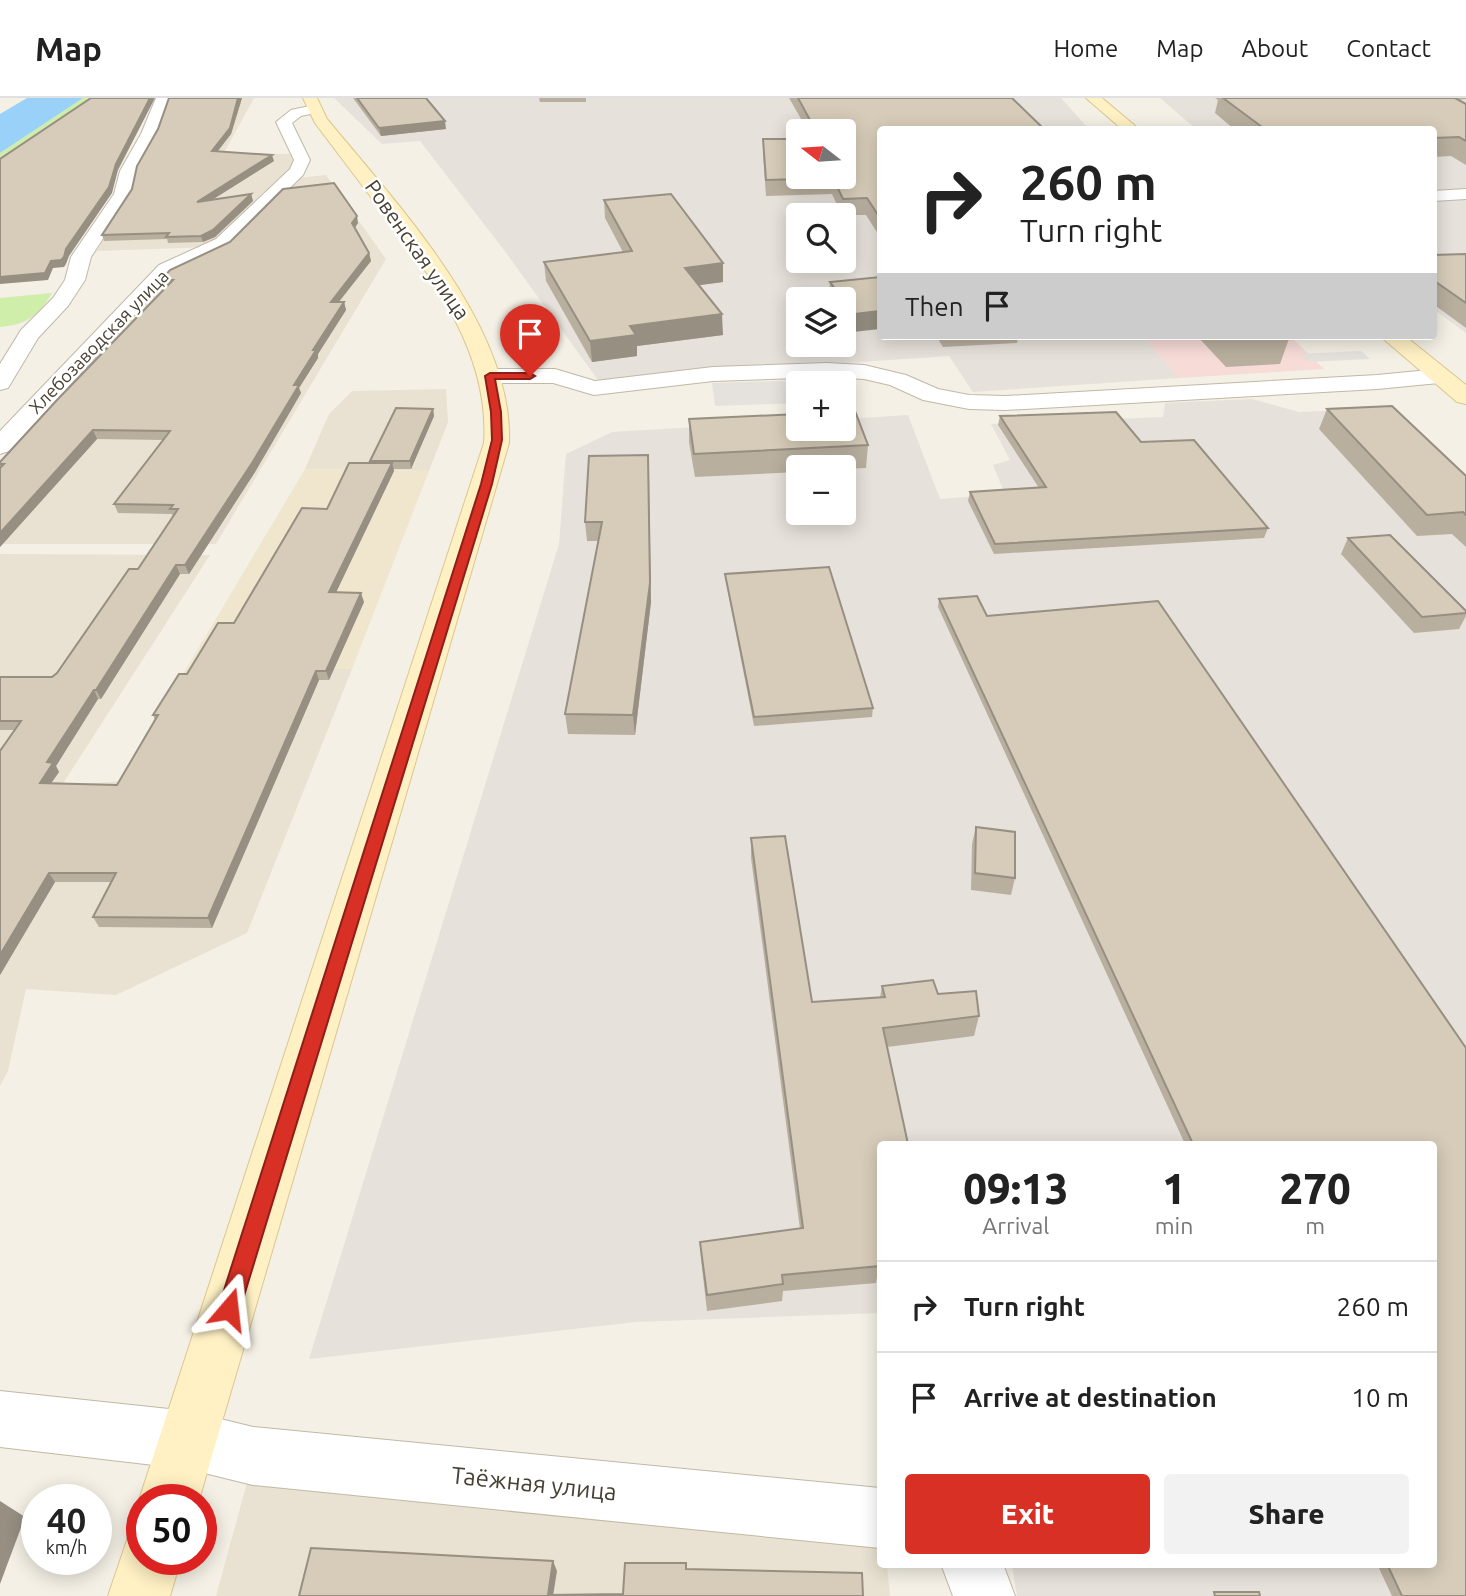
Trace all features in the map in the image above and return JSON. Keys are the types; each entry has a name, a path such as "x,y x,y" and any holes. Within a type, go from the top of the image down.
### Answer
{"main road":[{"path":"1093,98 1128,126"},
{"name":"Ровенская улица","path":"174,1484 486,484 497,440 490,376 467,317 446,284 312,103"},
{"path":"1396,340 1466,397"},
{"path":"139,1596 145,1575"}],"street":[{"path":"0,383 29,335 61,302 75,280 81,257 123,194 128,172 149,134 163,98"},
{"name":"Хлебозаводская улица","path":"0,446 166,269 223,243 297,172 302,160 284,122 312,103"},
{"path":"1437,196 1466,194"},
{"path":"490,376 555,376 594,388 713,374 826,370 864,372 898,380 932,395 969,402 1005,403 1377,382 1439,376"},
{"path":"0,1419 188,1440"},
{"name":"Таёжная улица","path":"188,1440 253,1456 877,1518"},
{"path":"974,1568 984,1596"}],"shaded area":[{"path":"170,98 254,98 224,153 290,154 293,161 289,176 213,247 97,251 121,212"},
{"path":"334,98 1061,98 1086,126 877,126 877,340 1146,340 1179,378 973,392 949,356 598,380 507,254 420,141 382,144"},
{"path":"1160,98 1466,98 1466,333 1437,312 1437,126 1193,126"},
{"path":"326,175 386,259 216,544 0,544 0,466 57,401 170,276 296,178"},
{"path":"1146,340 1294,340 1324,369 1179,378"},
{"path":"1361,351 1370,359 1308,362 1299,354"},
{"path":"786,381 786,403 715,406 712,383"},
{"path":"446,389 448,422 429,471 305,469 329,414 352,391"},
{"path":"1252,399 1299,412 1372,409 1466,495 1466,1596 1017,1596 1012,1568 1437,1568 1437,1141 877,1141 877,1313 636,1322 309,1359 559,544 566,454 612,432 786,422 786,441 856,441 856,418 908,415 940,499 1005,494 993,465 1010,460 991,424 1163,417 1165,403"},
{"path":"305,469 429,471 352,669 186,669"},
{"path":"0,554 210,555 62,785 125,781 186,669 352,669 247,933 116,995 26,989 8,1071 0,1086"},
{"path":"248,1479 877,1543 877,1568 887,1568 890,1596 216,1596"}],"green space":[{"path":"83,98 97,98 83,103 0,161 0,153"},
{"path":"52,293 31,318 0,327 0,298"}],"water":[{"path":"27,98 83,98 0,153 0,114"}],"building":[{"path":"91,98 150,98 116,164 109,187 66,249 64,257 51,261 45,273 0,277 0,159"},
{"path":"169,98 238,98 230,128 212,151 272,155 197,202 251,194 213,230 201,236 166,237 169,233 102,235 132,189 137,166 158,129"},
{"path":"357,98 426,98 445,121 379,128"},
{"path":"798,98 1012,98 1041,126 877,126 877,213 867,198 843,199 838,189 856,189 856,119 809,119"},
{"path":"1223,98 1455,98 1466,104 1466,141 1459,137 1437,138 1437,126 1261,126"},
{"path":"763,139 786,139 786,179 766,180"},
{"path":"334,183 357,216 352,223 369,253 331,302 344,302 313,350 316,350 294,385 299,385 252,463 185,565 176,565 47,762 53,763 40,783 117,785 158,715 153,715 179,674 187,674 218,623 234,623 302,508 327,509 349,463 392,463 329,592 361,593 326,671 316,671 208,918 93,917 116,873 49,873 0,955 0,751 21,721 0,721 0,677 52,677 57,673 129,569 138,569 178,509 170,509 173,505 114,504 170,431 93,430 0,533 0,468 4,464 0,462 173,280 161,280 170,270 230,242 283,189"},
{"path":"671,194 723,263 685,268 722,314 630,326 636,335 590,341 544,262 632,251 604,200"},
{"path":"1466,254 1466,303 1437,283 1437,255"},
{"path":"877,277 877,311 856,314 856,287 834,287 830,282"},
{"path":"1392,406 1466,476 1466,515 1463,512 1427,515 1327,409"},
{"path":"396,408 433,409 410,461 370,461"},
{"path":"1116,412 1141,442 1194,440 1268,528 995,544 970,492 1046,487 1000,416"},
{"path":"856,414 868,445 694,454 689,419 786,415 786,441 856,441"},
{"path":"648,455 650,583 633,715 565,714 602,522 585,522 589,456"},
{"path":"1390,535 1466,613 1422,617 1348,538"},
{"path":"829,567 873,708 754,717 725,574"},
{"path":"977,596 987,616 1158,601 1466,1048 1466,1596 1402,1596 1389,1568 1437,1568 1437,1141 1192,1141 939,599"},
{"path":"976,827 1015,832 1015,878 975,873"},
{"path":"785,836 812,1002 885,997 882,986 933,980 938,994 976,991 979,1016 883,1028 907,1141 877,1141 877,1266 782,1275 783,1284 707,1295 700,1242 803,1228 751,838"},
{"path":"311,1548 553,1561 548,1595 623,1594 625,1563 686,1563 686,1569 862,1573 863,1596 299,1596"},
{"path":"1214,1592 1259,1592 1260,1596 1215,1596"}],"route":[{"path":"229,1309 486,484 497,440 490,376 530,376"}]}
